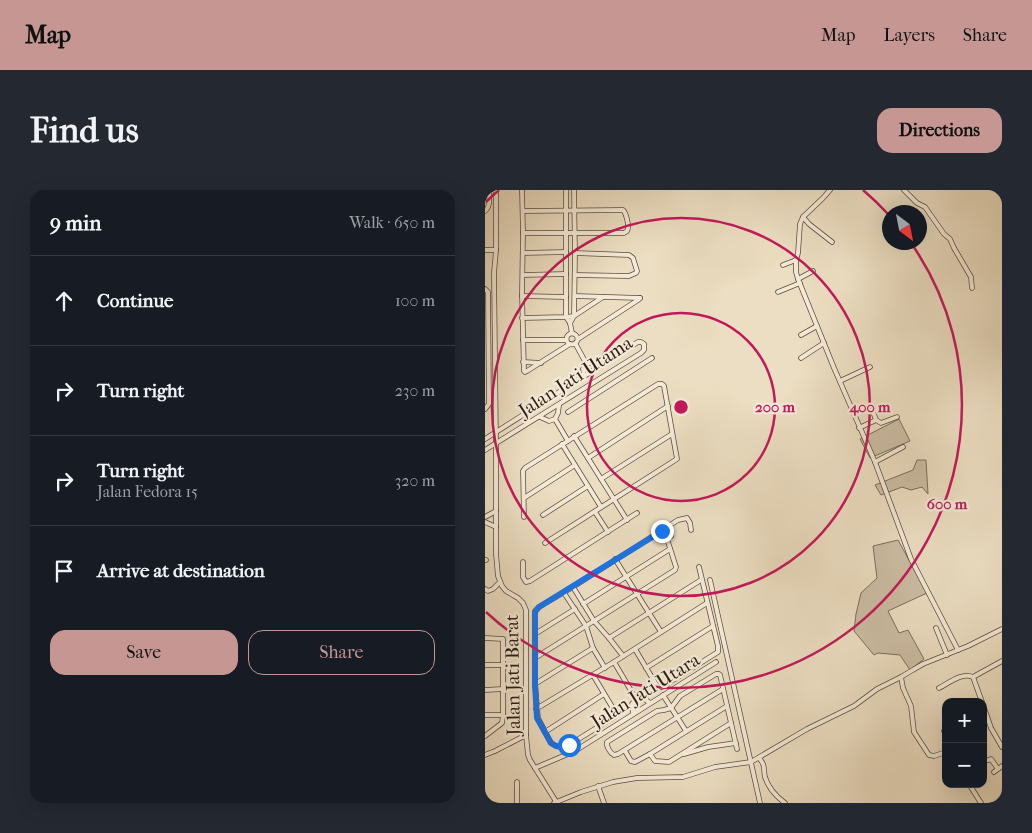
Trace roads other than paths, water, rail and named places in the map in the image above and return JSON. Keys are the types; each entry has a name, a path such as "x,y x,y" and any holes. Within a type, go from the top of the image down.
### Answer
{"street":[{"path":"485,211 489,206 489,190"},
{"name":"Jalan Jati Barat","path":"496,190 494,274 496,554 498,576 506,591 518,598 527,610 526,735 528,755 556,803"},
{"path":"522,190 522,318 523,368 525,372 570,342 617,315 640,298 575,296"},
{"path":"566,190 566,317 571,323"},
{"path":"574,190 575,316"},
{"path":"830,190 803,218 800,224 796,272 839,382 875,462 911,559 958,650"},
{"path":"904,190 917,203 925,207 944,234 950,239 971,277 972,288"},
{"path":"523,210 623,210 628,228 623,233 523,232"},
{"path":"803,218 833,242"},
{"path":"485,250 496,250"},
{"path":"523,252 566,252"},
{"path":"575,253 629,255 633,258 637,270 636,273 629,276 575,275"},
{"path":"783,265 796,260"},
{"path":"778,292 799,281 813,270"},
{"path":"523,275 566,274"},
{"path":"485,409 489,404 486,391 488,292 486,289"},
{"path":"522,296 566,296"},
{"path":"586,363 570,342 571,323 575,316 603,297"},
{"path":"522,318 575,316"},
{"path":"801,335 817,326"},
{"path":"571,333 575,334 578,339"},
{"path":"523,340 570,342"},
{"name":"Jalan Jati Utama","path":"485,439 638,342 644,344 644,350 628,361 485,450"},
{"path":"801,358 824,344"},
{"path":"568,412 652,358"},
{"path":"628,361 633,370"},
{"path":"523,362 541,363"},
{"path":"586,363 594,363 598,367"},
{"path":"584,375 583,369 586,363"},
{"path":"839,382 870,368"},
{"path":"524,517 523,471 525,468 658,384 662,384 668,406 677,459 545,542"},
{"path":"575,395 581,404"},
{"path":"539,417 549,421 555,419 559,413 559,405"},
{"path":"588,458 668,406"},
{"path":"871,406 876,420 881,423 897,417"},
{"path":"555,419 568,441"},
{"path":"859,428 876,420"},
{"path":"601,479 672,434"},
{"path":"574,436 627,520"},
{"path":"562,444 601,507"},
{"path":"875,462 903,446"},
{"path":"524,498 575,465"},
{"path":"543,515 588,486"},
{"path":"485,517 496,511"},
{"path":"595,512 608,532"},
{"path":"523,562 524,580 526,582 531,581 637,514"},
{"path":"593,675 614,710 614,717 569,745 556,746 551,743 537,718 535,612 539,607 677,520 687,518 691,530"},
{"path":"485,522 496,527"},
{"path":"668,526 671,536"},
{"path":"535,658 675,570 670,549 662,531"},
{"path":"583,604 670,549"},
{"path":"615,560 661,632"},
{"path":"635,649 657,686 662,687 718,652 699,567"},
{"path":"609,638 701,580"},
{"path":"710,580 760,803"},
{"path":"485,589 488,591 500,582"},
{"path":"573,587 594,621 623,656"},
{"path":"564,592 586,626 593,648 605,668"},
{"path":"536,709 605,668 707,603"},
{"path":"535,634 575,609"},
{"path":"647,668 713,626"},
{"path":"936,628 947,655"},
{"path":"556,803 598,786 630,779 683,777 715,767 751,762 812,726 854,706 877,689 901,678 923,664 1002,629"},
{"path":"485,638 503,639 502,723 485,736"},
{"path":"535,684 593,648"},
{"path":"939,688 963,676 973,677 1002,661"},
{"path":"614,662 637,699"},
{"name":"Jalan Jati Utara","path":"535,768 575,751 716,662"},
{"path":"485,665 503,665"},
{"path":"723,689 625,751 614,755 607,746 607,742 657,711 671,708 680,696 719,674 720,675 737,749"},
{"path":"973,677 981,698"},
{"path":"901,678 911,706 913,730 929,755 934,756 942,753"},
{"path":"485,690 503,689"},
{"path":"545,732 604,694"},
{"path":"663,695 686,732"},
{"path":"633,714 632,704 637,699 643,698 651,703"},
{"path":"625,751 631,761 635,762 727,706"},
{"path":"485,715 503,715"},
{"path":"987,715 1002,747"},
{"path":"650,754 655,761 669,762 731,723"},
{"path":"485,754 526,735"},
{"path":"679,756 708,747 736,743"},
{"path":"759,758 765,766 766,779 776,796 785,803"},
{"path":"987,760 991,759 996,770 1002,766"},
{"path":"517,782 517,803"},
{"path":"598,786 605,803"},
{"path":"972,788 981,803"}]}
